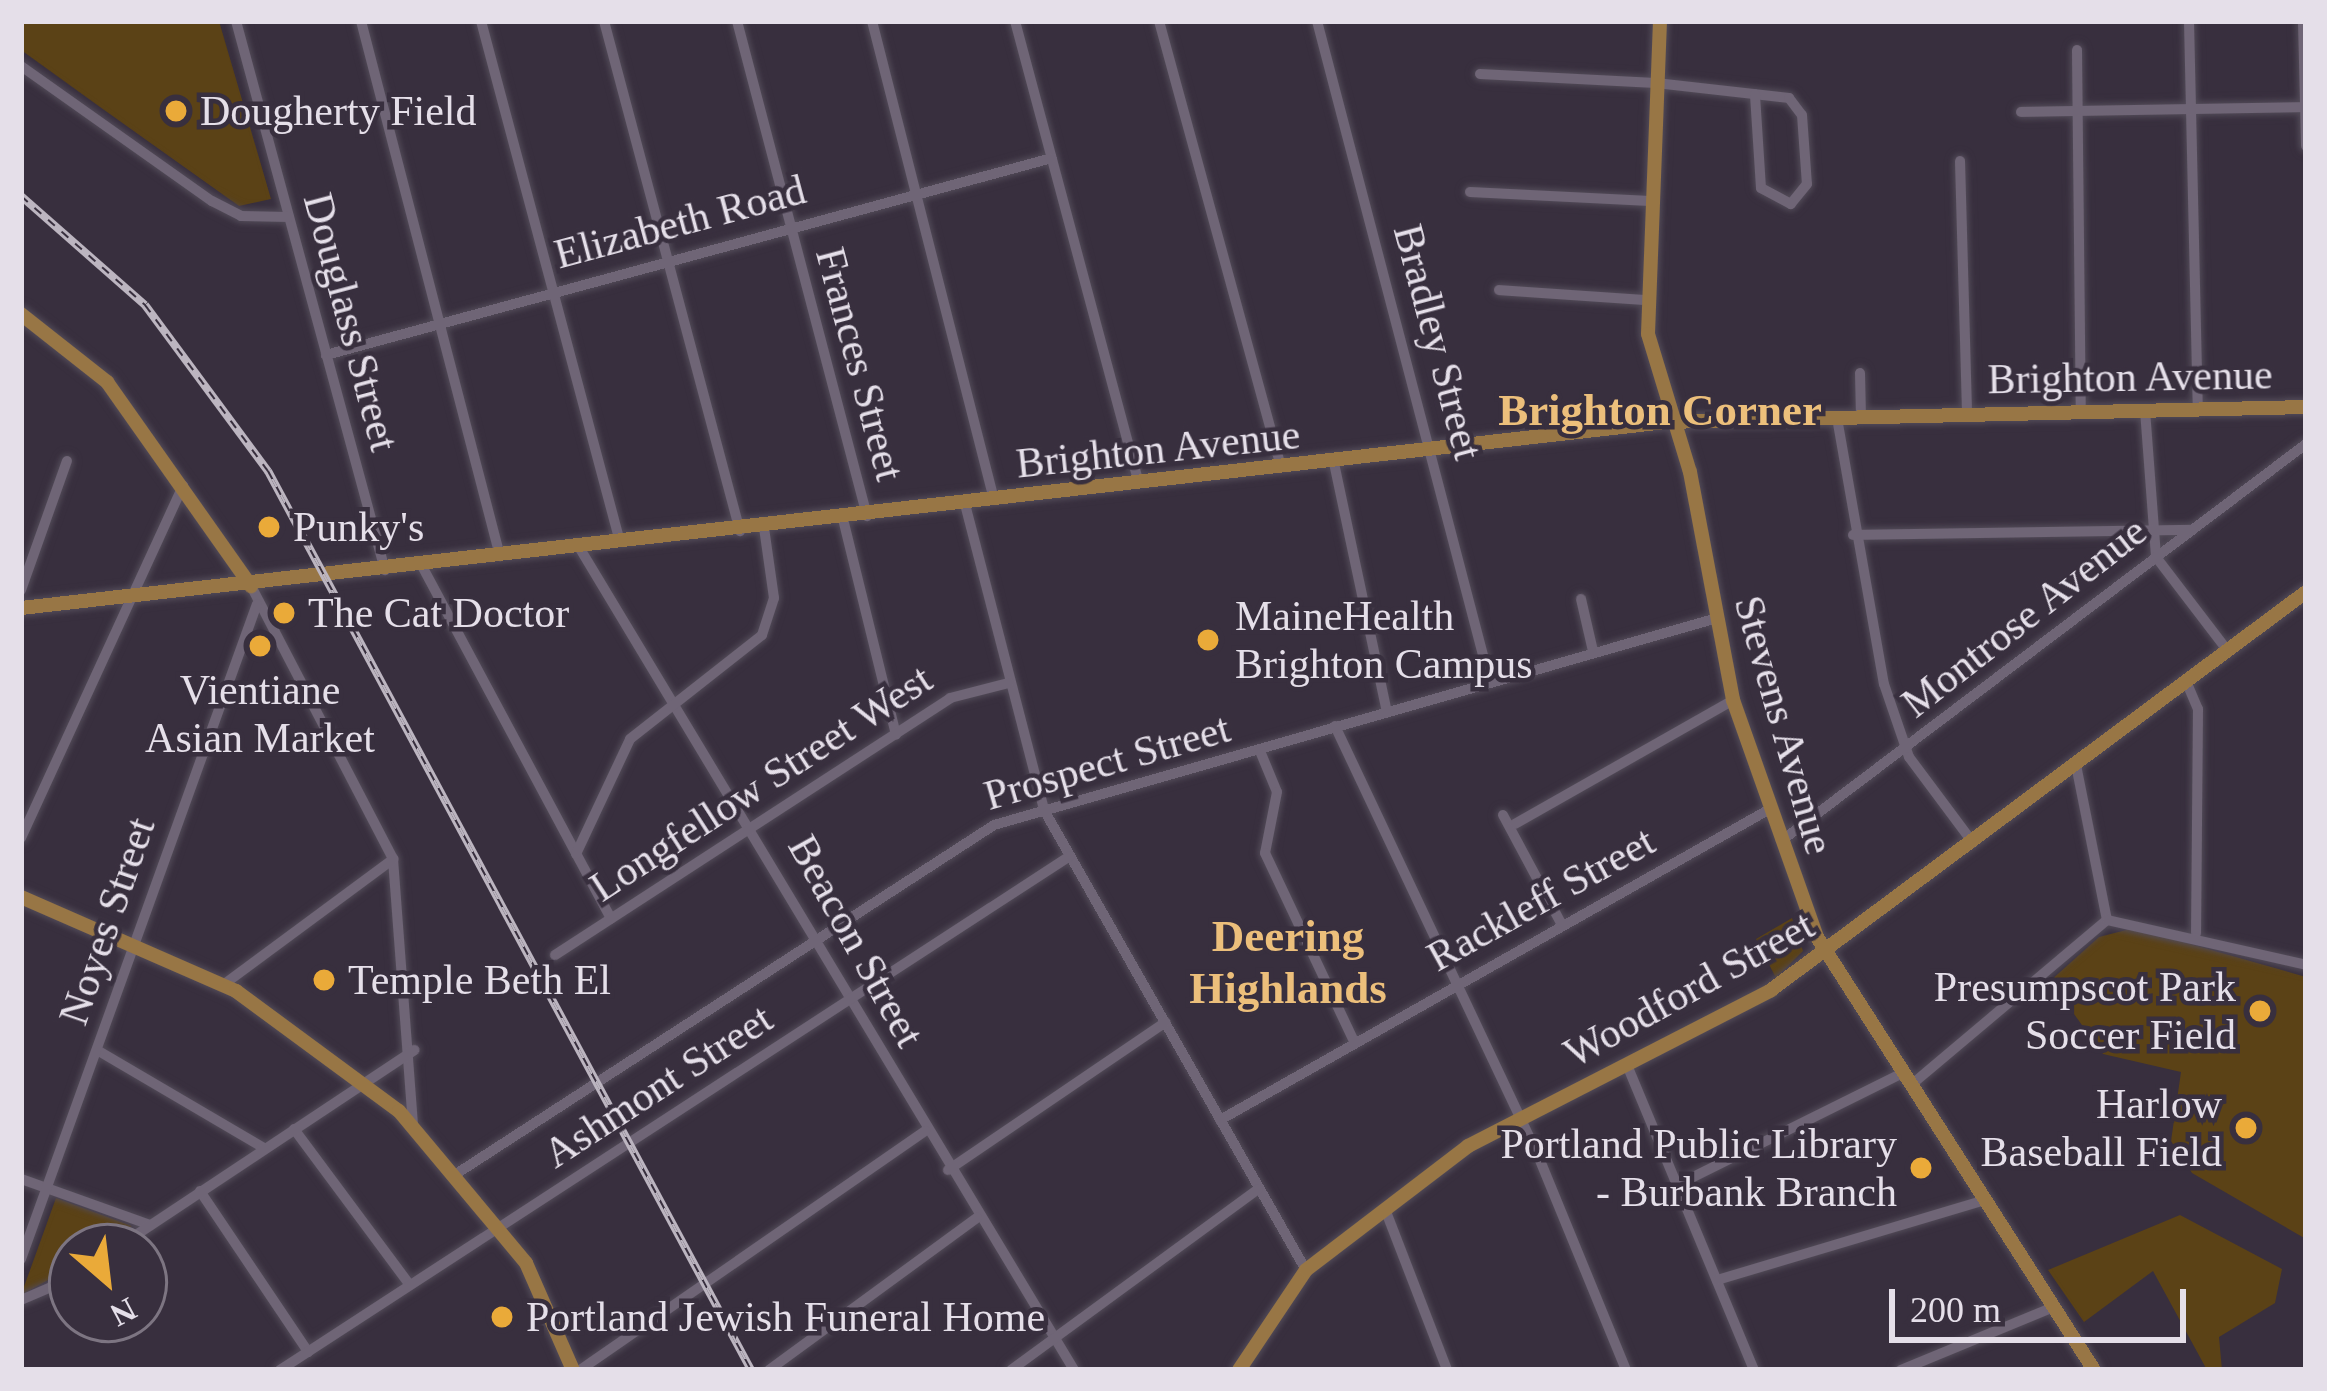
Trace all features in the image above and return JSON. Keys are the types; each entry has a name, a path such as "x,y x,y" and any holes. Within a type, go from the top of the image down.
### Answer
{"main road":[{"name":"Stevens Avenue","path":"1660,21 1647,300 1677,421 1733,700 1781,841 1827,953 2094,1370"},
{"path":"21,314 91,364 183,485 251,586"},
{"name":"Brighton Avenue","path":"21,608 740,531 1677,421 2306,407"},
{"name":"Woodford Street","path":"1239,1370 1306,1270 1385,1209 1520,1119 1827,953 2304,596"},
{"path":"21,897 223,985 364,1082 413,1126 500,1227 576,1370"}],"street":[{"name":"Douglass Street","path":"236,21 385,570"},
{"path":"361,21 500,556"},
{"path":"481,21 620,542"},
{"path":"604,21 740,531"},
{"name":"Frances Street","path":"737,21 867,516"},
{"path":"872,21 994,501"},
{"path":"1015,21 1138,484"},
{"path":"1159,21 1281,467"},
{"name":"Bradley Street","path":"1317,21 1434,450 1490,682"},
{"path":"2189,21 2198,409"},
{"path":"2303,21 2306,146"},
{"path":"2077,50 2074,111 2081,411"},
{"path":"21,66 212,201 241,216 289,217"},
{"path":"1480,74 1656,83 1755,94 1789,98 1801,112 1807,184 1788,206 1761,188 1755,94"},
{"path":"2021,112 2306,107"},
{"name":"Elizabeth Road","path":"326,355 1052,158"},
{"path":"1960,161 1967,413"},
{"path":"1470,192 1649,200"},
{"path":"1499,290 1647,300"},
{"path":"1860,373 1861,417"},
{"path":"2145,410 2148,530 2156,557 2227,650"},
{"path":"1837,418 1853,535 1905,749 1972,843"},
{"name":"Montrose Avenue","path":"1781,841 2306,444"},
{"path":"21,590 67,461"},
{"path":"1334,463 1387,712"},
{"path":"21,838 126,598 183,485"},
{"path":"965,504 1044,810 1306,1270"},
{"path":"843,519 896,735"},
{"path":"576,854 619,754 673,706 750,649 770,619 764,528"},
{"path":"1853,535 2190,530"},
{"name":"Beacon Street","path":"579,547 673,706 755,828 976,1218 1074,1370"},
{"path":"422,566 611,919"},
{"path":"251,586 256,604 393,859 415,1050 413,1126"},
{"path":"1581,599 1593,651"},
{"name":"Noyes Street","path":"21,1259 256,604"},
{"name":"Prospect Street","path":"456,1174 982,830 1714,619"},
{"path":"2186,681 2198,709 2196,933"},
{"name":"Longfellow Street West","path":"555,955 950,698 1009,683"},
{"path":"1516,824 1733,700"},
{"path":"1335,726 1520,1119 1626,1370"},
{"path":"1260,751 1277,792 1265,853 1355,1042"},
{"path":"2076,765 2107,920"},
{"name":"Rackleff Street","path":"1220,1120 1770,808"},
{"path":"1503,815 1516,824 1562,926"},
{"name":"Ashmont Street","path":"280,1370 1070,856"},
{"path":"223,985 393,859"},
{"path":"1677,1186 1907,1079 2107,920 2196,933 2306,964"},
{"path":"948,1170 1166,1022"},
{"path":"97,1050 264,1148"},
{"path":"153,1223 415,1050"},
{"path":"1627,1065 1754,1370"},
{"path":"294,1129 410,1285"},
{"path":"576,1370 925,1131"},
{"path":"21,1179 144,1223"},
{"path":"1011,1370 1258,1189"},
{"path":"200,1191 308,1352"},
{"path":"1717,1280 1985,1199"},
{"path":"1385,1209 1447,1370"},
{"path":"769,1370 976,1218"},
{"path":"1901,1370 2054,1307"}],"shaded area":[{"name":"Dougherty Field","path":"21,21 219,21 271,199 239,206 21,50"},
{"path":"1792,918 1803,951 1776,978 1756,939"},
{"path":"2134,928 2306,977 2306,1239 2192,1173 2171,1141 2181,1072 2103,1054 2050,981 2099,937"},
{"path":"56,1198 124,1223 48,1223 48,1280 21,1295"},
{"path":"2180,1215 2282,1269 2275,1303 2219,1337 2222,1370 2207,1370 2153,1271 2084,1322 2048,1270"}],"railway":[{"path":"21,196 145,305 268,471 751,1370"}],"place":[{"name":"Dougherty Field","path":"176,111"},
{"name":"Punky's","path":"269,527"},
{"name":"The Cat Doctor","path":"284,613"},
{"name":"MaineHealth Brighton Campus","path":"1208,640"},
{"name":"Vientiane Asian Market","path":"260,646"},
{"name":"Temple Beth El","path":"324,980"},
{"name":"Presumpscot Park Soccer Field","path":"2260,1011"},
{"name":"Harlow Baseball Field","path":"2246,1128"},
{"name":"Portland Public Library - Burbank Branch","path":"1921,1168"},
{"name":"Portland Jewish Funeral Home","path":"502,1317"}],"district":[{"name":"Brighton Corner","path":"1660,411"},
{"name":"Deering Highlands","path":"1288,963"}]}
